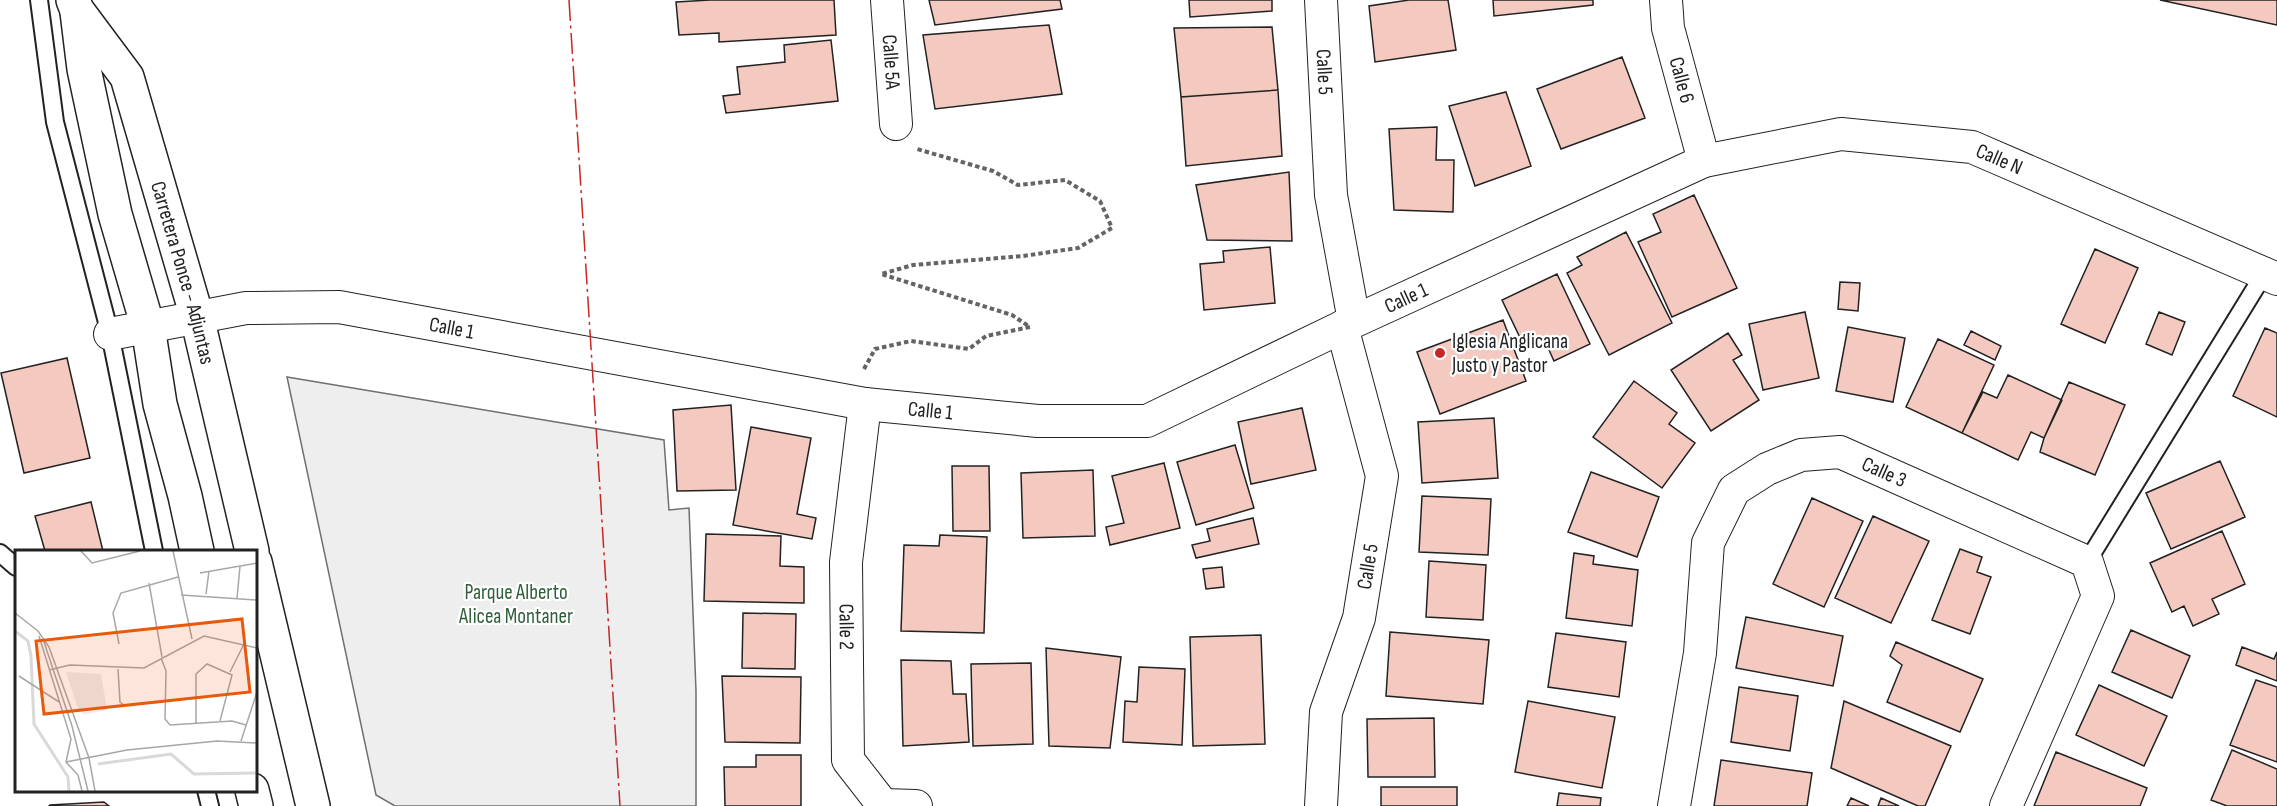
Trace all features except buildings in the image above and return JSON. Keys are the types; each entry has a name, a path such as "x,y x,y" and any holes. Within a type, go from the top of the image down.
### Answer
{"street":[{"name":"Calle 5A","path":"887,0 896,124"},
{"name":"Calle 5","path":"1321,0 1331,195 1348,324 1382,476 1359,618 1326,712 1321,806"},
{"name":"Calle 6","path":"1666,0 1668,27 1704,161"},
{"name":"Carretera Ponce - Adjuntas","path":"75,5 127,77 197,317 252,550"},
{"name":"Carretera Ponce - Adjuntas","path":"75,5 84,69 115,214 148,327 160,404 197,550"},
{"name":"Calle N","path":"1704,161 1841,134 1972,147 2271,276"},
{"name":"Calle 1","path":"111,334 246,308 339,307 855,402 1038,421 1147,421 1348,324 1704,161"},
{"name":"Calle 2","path":"855,402 846,562 848,760 884,805 916,806"},
{"name":"Calle 3","path":"1674,806 1700,653 1708,543 1734,490 1767,469 1801,454 1840,452 2087,562"},
{"path":"2006,806 2098,596 2087,562"},
{"path":"256,566 313,806"},
{"path":"252,791 256,806"}],"lane":[{"path":"39,0 55,122 111,334 154,550"},
{"path":"2087,562 2271,276"},
{"path":"0,553 15,566"},
{"path":"206,791 210,806"}],"path":[{"path":"855,402 875,350 911,341 969,349 986,336 1030,327 1012,315 880,274 913,265 1023,256 1078,248 1112,228 1100,201 1065,180 1018,186 993,171 958,160 886,144 896,124"}],"green space":[{"name":"Parque Alberto Alicea Montaner","path":"287,377 664,440 669,510 689,508 696,691 696,806 395,806 376,795"}],"power":[{"path":"569,0 620,806"}],"place":[{"name":"Iglesia Anglicana Justo y Pastor","path":"1440,353"}]}
